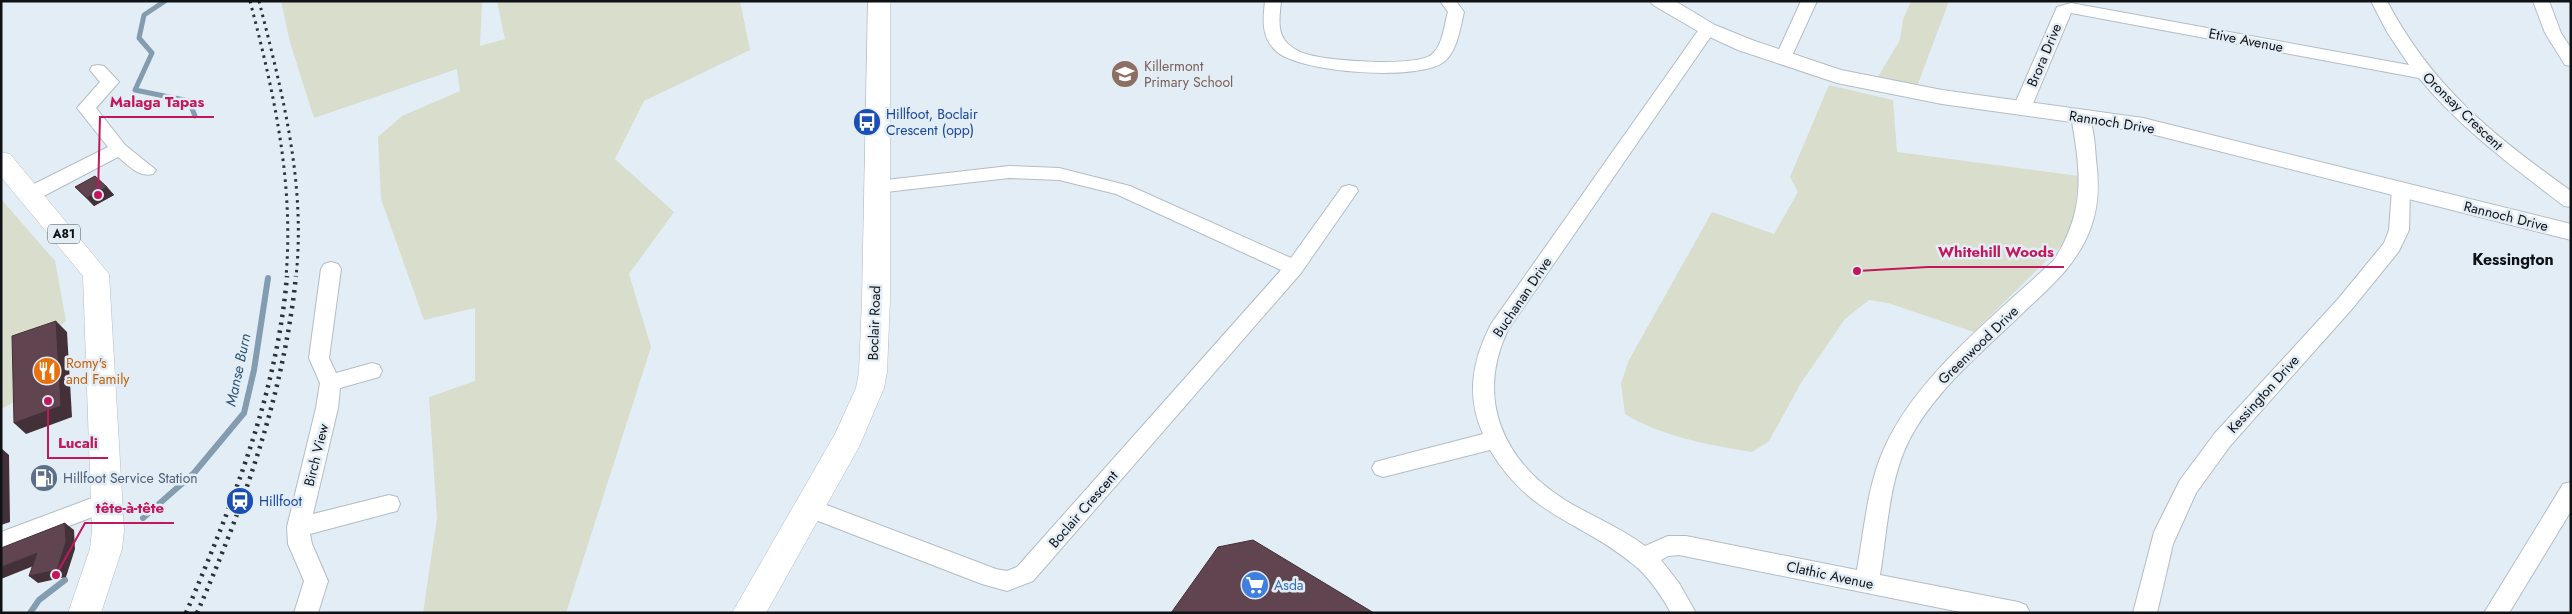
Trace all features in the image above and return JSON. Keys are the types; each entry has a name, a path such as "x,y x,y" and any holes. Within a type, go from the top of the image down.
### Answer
{"main road":[{"name":"Boclair Road","path":"748,613 856,423 870,388 873,372 876,299 879,1"},
{"name":"A81","path":"1,160 96,274 108,501 106,549 84,613"}],"street":[{"path":"1273,1 1271,26 1274,37 1291,54 1306,60 1321,62 1410,67 1430,63 1443,54 1456,12 1455,7 1448,1"},
{"name":"Rannoch Drive","path":"1660,1 1708,29 1783,58 1878,85 2143,126 2182,134 2571,232"},
{"path":"1783,58 1809,1"},
{"name":"Oronsay Crescent","path":"2379,1 2400,42 2422,73 2483,134 2571,201"},
{"path":"2541,1 2553,33 2571,61"},
{"name":"Etive Avenue","path":"2071,8 2422,73"},
{"name":"Brora Drive","path":"2022,108 2063,10 2071,8"},
{"name":"Buchanan Drive","path":"1684,613 1665,582 1644,559 1602,530 1545,498 1510,464 1496,440 1484,400 1483,374 1490,347 1497,332 1708,29"},
{"path":"98,70 110,82 86,108 120,150 146,170"},
{"name":"Greenwood Drive","path":"1866,582 1883,486 1893,453 1906,425 1931,391 2061,265 2074,246 2084,223 2090,198 2090,174 2080,116"},
{"path":"31,194 120,150"},
{"path":"877,187 1009,172 1059,174 1084,178 1123,190 1294,268"},
{"name":"Kessington Drive","path":"2145,613 2158,554 2170,520 2186,491 2218,444 2321,330 2392,246 2399,230 2401,190"},
{"name":"Boclair Crescent","path":"808,507 977,572 1005,582 1014,582 1025,574 1294,268 1349,191"},
{"path":"331,269 319,358 330,383 372,371"},
{"name":"Birch View","path":"306,613 316,580 300,544 298,526 327,408 330,383"},
{"path":"1383,468 1496,440"},
{"path":"2496,613 2571,491"},
{"path":"1,542 108,501"},
{"path":"298,526 389,504"},
{"name":"Clathic Avenue","path":"1644,559 1660,548 1671,544 2018,613"}],"green space":[{"path":"281,1 482,1 480,46 505,39 497,1 740,1 750,50 644,101 615,159 674,212 629,274 651,347 566,613 423,613 437,518 429,397 475,381 475,308 424,320 381,199 378,137 402,116 460,91 457,69 314,118 290,42"},
{"path":"1911,1 1949,1 1916,89 1876,80 1900,40 1903,20"},
{"path":"1829,85 1893,100 1897,152 2079,176 2072,227 2064,243 1974,332 1888,303 1869,300 1845,319 1801,383 1769,441 1752,452 1687,439 1655,429 1625,414 1621,383 1629,360 1712,212 1774,234 1798,192 1790,177"},
{"path":"1,199 55,261 66,321 21,359 14,402 1,409"}],"building":[{"path":"95,176 107,187 87,198 75,187"},
{"path":"56,321 61,406 14,423 12,336"},
{"path":"65,523 66,542 57,570 29,576 37,553 1,567 1,548"},
{"name":"Asda","path":"1253,540 1374,613 1171,613 1218,547"}],"waterway":[{"name":"Manse Burn","path":"165,1 144,15 139,38 152,53 135,90 189,101 195,116"},
{"name":"Manse Burn","path":"143,518 194,473 244,413 254,370 268,278"},
{"name":"Manse Burn","path":"30,613 39,600 65,580"}],"railway":[{"path":"250,1 267,70 280,138 287,207 286,277"},
{"path":"259,1 276,69 295,172 298,207 296,277"},
{"path":"186,613 236,490 263,406 282,320 287,276"},
{"path":"197,613 231,531 260,448 282,363 296,276"}],"place":[{"name":"Killermont Primary School","path":"1125,74"},
{"name":"Hillfoot, Boclair Crescent (opp)","path":"867,122"},
{"name":"Malaga Tapas","path":"98,195"},
{"name":"Whitehill Woods","path":"1857,271"},
{"name":"Romy's and Family","path":"47,371"},
{"name":"Lucali","path":"48,401"},
{"name":"Hillfoot Service Station","path":"44,478"},
{"name":"Hillfoot","path":"240,501"},
{"name":"tête-à-tête","path":"56,575"},
{"name":"Asda","path":"1255,585"}],"district":[{"name":"Kessington","path":"2513,259"}]}
